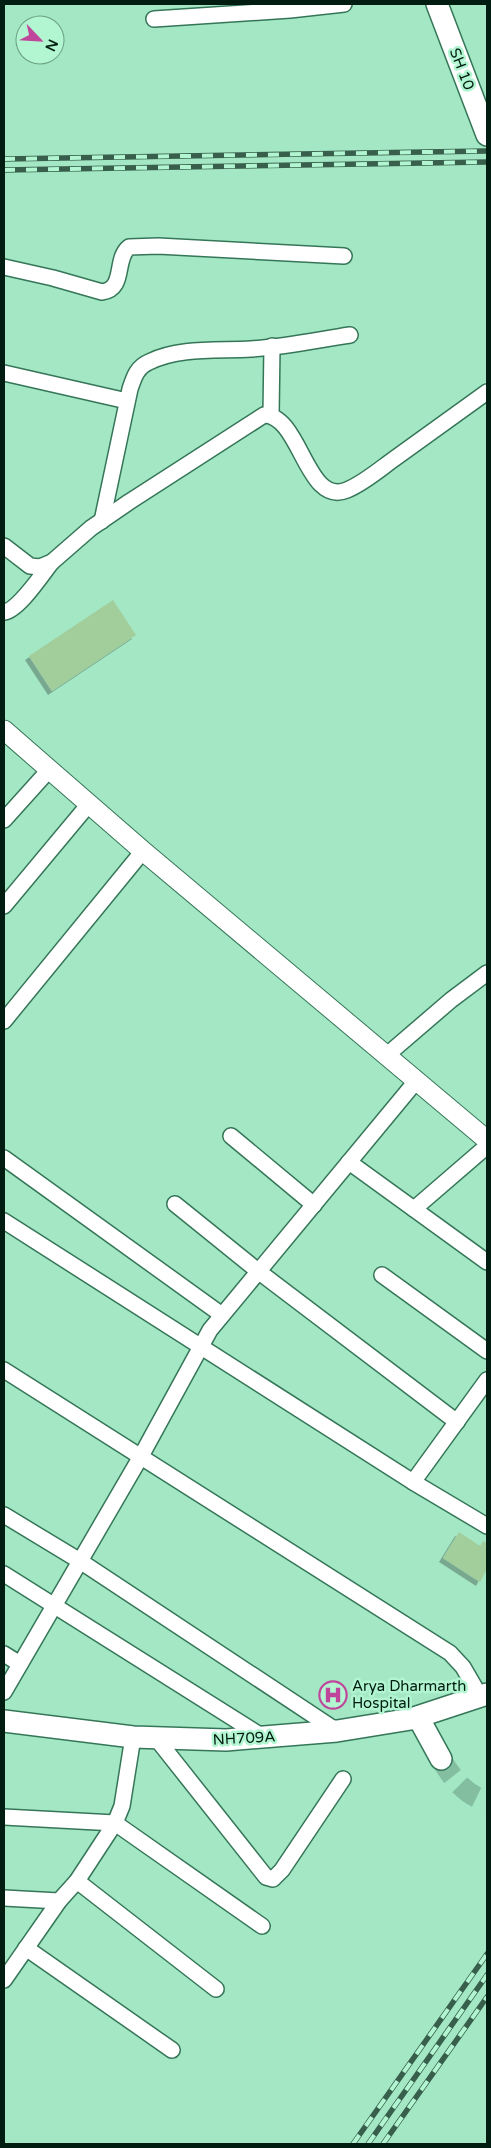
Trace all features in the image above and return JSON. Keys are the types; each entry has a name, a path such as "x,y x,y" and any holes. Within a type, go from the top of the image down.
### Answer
{"highway":[{"name":"SH 10","path":"437,4 487,135"},
{"name":"NH709A","path":"4,1721 133,1737 226,1740 337,1731 418,1717 485,1696"},
{"path":"418,1717 441,1759"}],"main road":[{"path":"5,734 487,1140"}],"street":[{"path":"154,19 224,9 344,4"},
{"path":"4,267 102,292 110,291 115,287 121,257 129,247 158,246 344,256"},
{"path":"102,521 134,375 148,362 168,356 213,350 272,346 350,335"},
{"path":"270,415 272,346"},
{"path":"4,372 127,401"},
{"path":"4,612 11,610 18,604 52,562 102,521 264,415 270,415 285,427 322,487 338,492 346,490 370,476 487,392"},
{"path":"4,546 30,566 40,567 52,562"},
{"path":"4,820 49,770"},
{"path":"4,906 89,804"},
{"path":"4,1021 143,851"},
{"path":"386,1054 487,973"},
{"path":"4,1692 140,1458 200,1346 222,1315 417,1080"},
{"path":"231,1136 314,1205"},
{"path":"414,1209 487,1146"},
{"path":"4,1158 222,1315"},
{"path":"349,1162 487,1262"},
{"path":"175,1204 258,1271 457,1422"},
{"path":"4,1221 413,1482 485,1521"},
{"path":"382,1275 487,1350"},
{"path":"4,1370 450,1653 485,1696"},
{"path":"413,1482 487,1380"},
{"path":"4,1515 80,1561 337,1731"},
{"path":"4,1574 263,1737"},
{"path":"4,1654 20,1664"},
{"path":"4,1980 59,1901 76,1881 115,1823 122,1806 133,1737"},
{"path":"156,1738 266,1877 273,1879 282,1870 342,1779"},
{"path":"4,1817 115,1823 262,1926"},
{"path":"76,1881 216,1989"},
{"path":"4,1898 59,1901"},
{"path":"26,1948 172,2050"}],"building":[{"path":"113,600 136,635 52,691 29,656"},
{"path":"459,1532 480,1546 483,1541 487,1543 487,1569 480,1582 443,1558"}],"tunnel":[{"path":"441,1759 460,1785 472,1795 487,1801"}],"railway":[{"path":"4,159 487,151"},
{"path":"4,170 487,162"},
{"path":"353,2144 487,1954"},
{"path":"368,2144 487,1975"},
{"path":"383,2144 487,1997"}],"place":[{"name":"Arya Dharmarth Hospital","path":"333,1695"}]}
